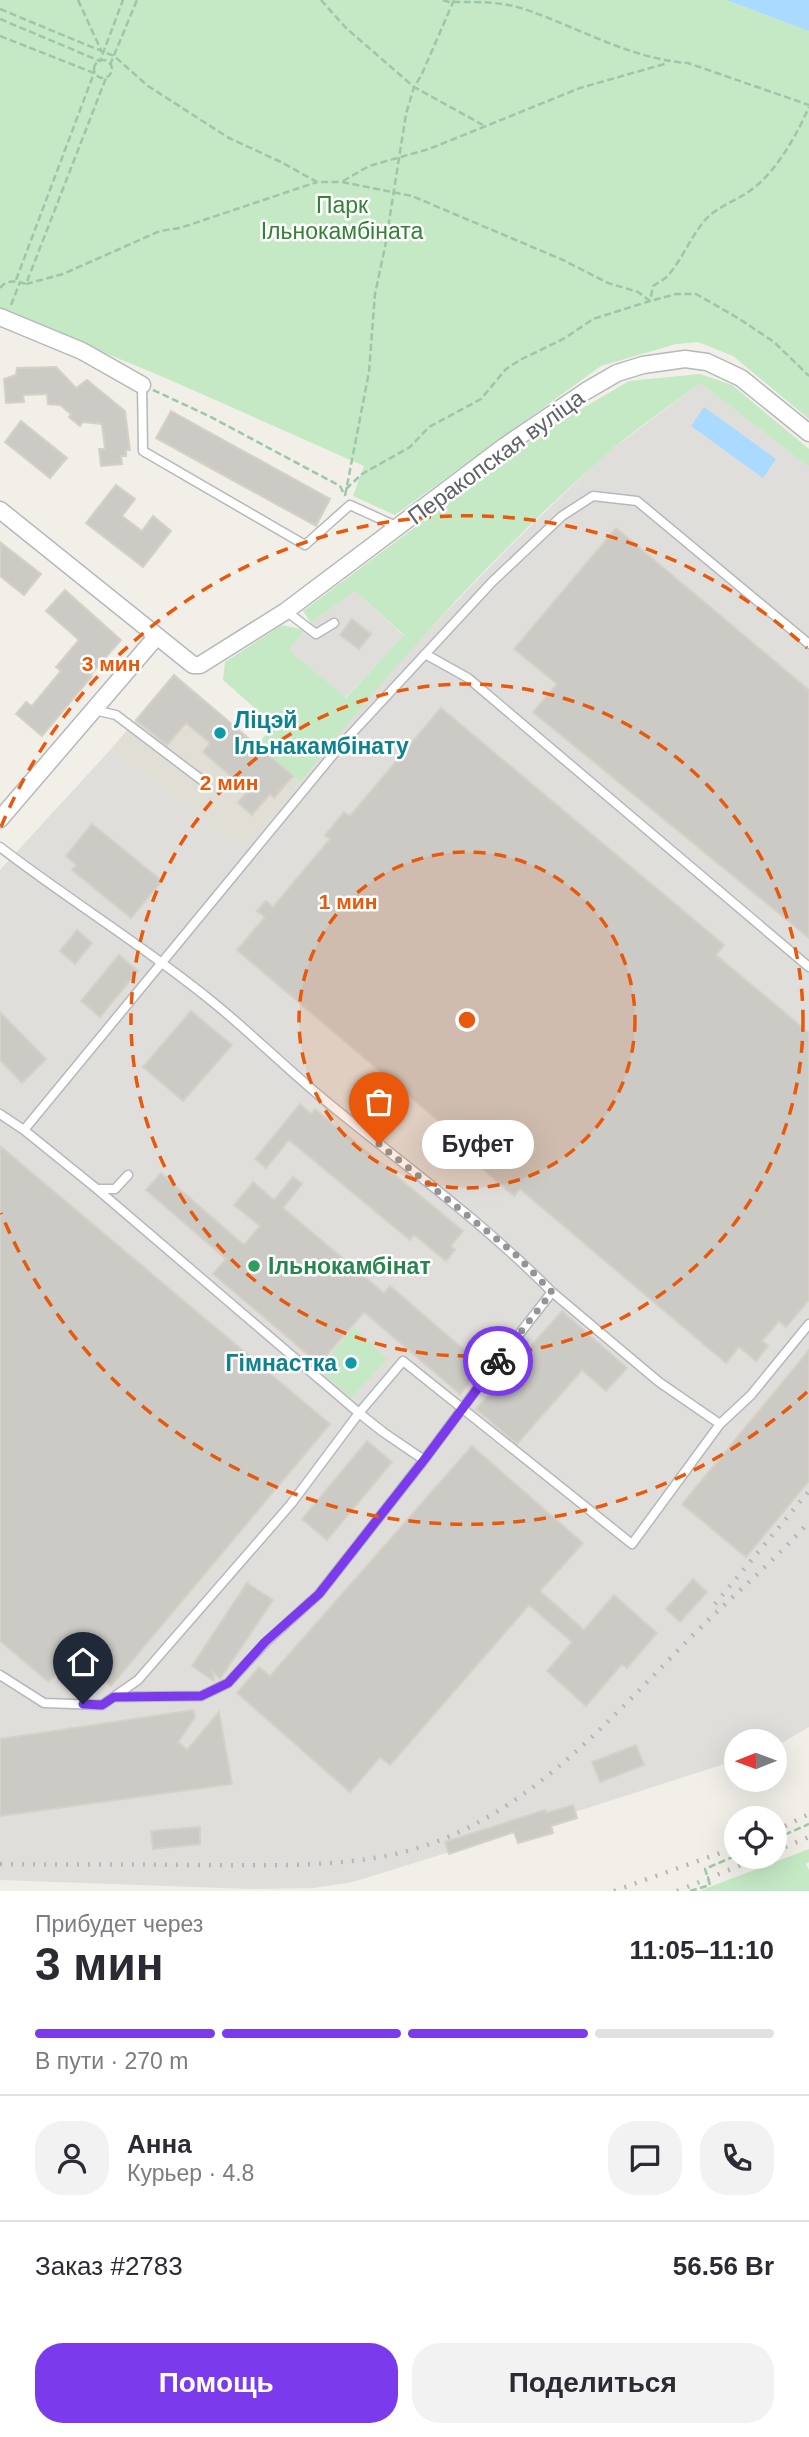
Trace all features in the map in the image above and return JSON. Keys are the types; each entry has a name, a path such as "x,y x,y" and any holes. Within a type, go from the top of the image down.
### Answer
{"street":[{"path":"2,320 82,351 142,385"},
{"name":"Перакопская вуліца","path":"398,527 505,446 586,391 617,373 643,365 685,359 706,362 725,369 741,378 809,433"},
{"path":"0,510 193,665 200,665 286,611 398,527"},
{"path":"0,819 157,636"}],"lane":[{"path":"142,385 143,452 305,545 350,505"},
{"path":"24,1130 341,745 492,582 562,516 593,496 637,501 809,644"},
{"name":"Перакопская вуліца","path":"350,505 398,527"},
{"path":"286,611 316,634 334,623"},
{"path":"425,654 468,678 809,967"},
{"path":"94,710 116,715 203,781"},
{"path":"0,847 215,1003 321,1098 514,1253 552,1292 659,1382 720,1424"},
{"path":"0,1114 97,1189 359,1413 424,1460"},
{"path":"97,1189 115,1189 128,1175"},
{"path":"114,1697 201,1696 228,1683 265,1642 319,1594 552,1292"},
{"path":"0,1675 44,1703 102,1705 138,1680 291,1504 359,1413 403,1362 632,1544 720,1424 751,1395 809,1324"}],"path":[{"path":"78,0 102,51"},
{"path":"2,320 94,74 94,65 100,61 123,0"},
{"path":"26,284 137,0"},
{"path":"321,0 346,28 414,87 484,126"},
{"path":"443,0 491,2 523,9 632,51 671,62 688,63 809,106 789,144 770,172 753,189 714,211 705,220 669,275 653,286 650,301"},
{"path":"345,496 361,424 369,372 375,295 406,114 414,87 454,1"},
{"path":"0,9 114,56 148,86 229,138 317,182"},
{"path":"0,19 100,61 105,60 110,65"},
{"path":"0,36 99,78 106,78"},
{"path":"342,182 369,166 429,149 580,88 671,62"},
{"path":"0,288 18,281 26,284 63,274 160,231 180,228 317,182 342,182 412,196 608,282 638,292 650,301"},
{"path":"346,489 362,474 410,447 429,427 481,399 506,369 520,360 543,351 593,319 676,294 696,294 738,318 774,342 809,376"},
{"path":"142,385 209,416 341,486 350,505"},
{"path":"787,1834 809,1824"},
{"path":"690,1891 710,1885 705,1869 724,1861"}],"shaded area":[{"name":"Ільнокамбінат","path":"700,383 809,467 809,1727 788,1739 788,1729 724,1729 724,1764 575,1812 577,1818 563,1822 561,1816 549,1819 553,1833 518,1843 514,1832 353,1882 313,1888 250,1889 0,1880 0,870 111,749 237,846 250,844 356,712 418,641 512,544 603,456"},
{"path":"355,591 404,636 345,698 289,650 311,623"},
{"path":"174,675 300,782 250,844 237,846 111,749"}],"green space":[{"name":"Парк Ільнокамбіната","path":"0,0 726,0 809,31 809,419 733,356 698,342 676,344 601,366 395,515 353,496 364,466 161,376 0,310"},
{"path":"700,374 732,385 809,449 809,467 700,383 613,448 521,534 407,655 300,782 257,745 274,725 223,680 225,662 282,625 305,630 289,650 346,698 404,635 355,591 311,623 303,611 541,433 629,381"},
{"path":"354,1327 387,1359 351,1398 319,1369"},
{"path":"809,1849 809,1862 806,1864 809,1870 809,1891 699,1891 757,1869 787,1869 787,1857"}],"water":[{"path":"726,0 809,0 809,31 806,30"},
{"path":"704,407 776,459 763,478 691,426"}],"building":[{"path":"56,367 76,388 87,380 125,411 130,450 126,450 126,456 121,456 122,464 101,466 99,449 105,449 102,424 83,422 80,426 60,405 48,404 47,394 23,395 24,402 6,403 4,379 16,375 17,368"},
{"path":"171,411 330,499 316,526 156,438"},
{"path":"21,421 67,458 50,478 5,442"},
{"path":"116,485 135,499 122,516 142,531 153,516 171,531 143,567 86,523"},
{"path":"616,528 809,690 809,938 533,712 557,684 514,649"},
{"path":"0,542 41,574 24,595 0,576"},
{"path":"65,590 121,640 42,736 16,714 26,702 32,706 61,671 56,667 79,640 46,611"},
{"path":"352,619 371,634 359,649 340,635"},
{"name":"Ліцэй Ільнакамбінату","path":"174,675 293,776 274,798 270,794 252,815 238,803 248,791 203,752 210,743 186,723 167,745 136,720"},
{"path":"441,708 724,945 716,955 809,1033 809,1300 786,1327 779,1321 762,1341 768,1346 756,1361 739,1347 726,1363 520,1189 514,1196 436,1129 441,1123 237,950 265,917 257,911 266,901 273,907 330,839 325,835 344,812 350,816"},
{"path":"92,824 162,881 131,918 72,870 76,865 66,856"},
{"path":"77,930 92,943 75,964 60,951"},
{"path":"119,955 138,971 100,1017 81,1001"},
{"path":"191,1011 232,1045 183,1101 143,1067"},
{"path":"0,1012 46,1059 22,1083 0,1060"},
{"path":"300,1104 311,1114 315,1109 463,1231 451,1246 455,1250 446,1261 414,1235 410,1240 289,1140 266,1168 255,1159"},
{"path":"0,1146 330,1424 111,1686 73,1653 49,1682 0,1641"},
{"path":"161,1173 244,1245 260,1226 234,1205 253,1182 274,1200 293,1177 302,1184 283,1208 384,1293 390,1286 483,1366 460,1394 364,1312 319,1364 213,1274 226,1259 146,1190"},
{"path":"562,1311 627,1368 606,1391 582,1370 517,1444 476,1409"},
{"path":"809,1350 809,1481 746,1557 682,1504"},
{"path":"367,1441 392,1462 327,1540 302,1519"},
{"path":"472,1446 583,1543 540,1591 584,1630 614,1595 657,1633 627,1668 622,1664 586,1706 547,1671 572,1642 529,1605 390,1765 380,1757 350,1792 237,1693 259,1667 270,1676"},
{"path":"693,1579 707,1592 680,1622 666,1609"},
{"path":"247,1583 273,1600 220,1679 213,1672 214,1681 192,1666"},
{"path":"193,1710 195,1717 178,1742 187,1750 219,1712 232,1784 0,1816 0,1739"},
{"path":"636,1745 644,1765 600,1782 592,1762"},
{"path":"573,1805 577,1818 551,1826 553,1833 518,1843 514,1832 449,1854 445,1842 545,1810 546,1813"},
{"path":"200,1827 200,1844 153,1849 151,1831"}],"railway":[{"path":"715,1604 809,1491"},
{"path":"0,1864 317,1864 391,1855 437,1841 479,1822 556,1769 626,1704 809,1522"},
{"path":"787,1825 809,1814"},
{"path":"787,1846 809,1837"},
{"path":"614,1891 724,1852"},
{"path":"677,1891 731,1869"}],"way so far":[{"path":"379,1144 514,1253 552,1292 498,1361"}],"place":[{"name":"Ліцэй Ільнакамбінату","path":"220,733"},
{"name":"Буфет","path":"379,1144"},
{"name":"Ільнокамбінат","path":"254,1266"},
{"name":"Гімнастка","path":"351,1363"}],"route":[{"path":"83,1704 102,1705 114,1697 201,1696 228,1683 265,1642 319,1594 498,1361"}]}
